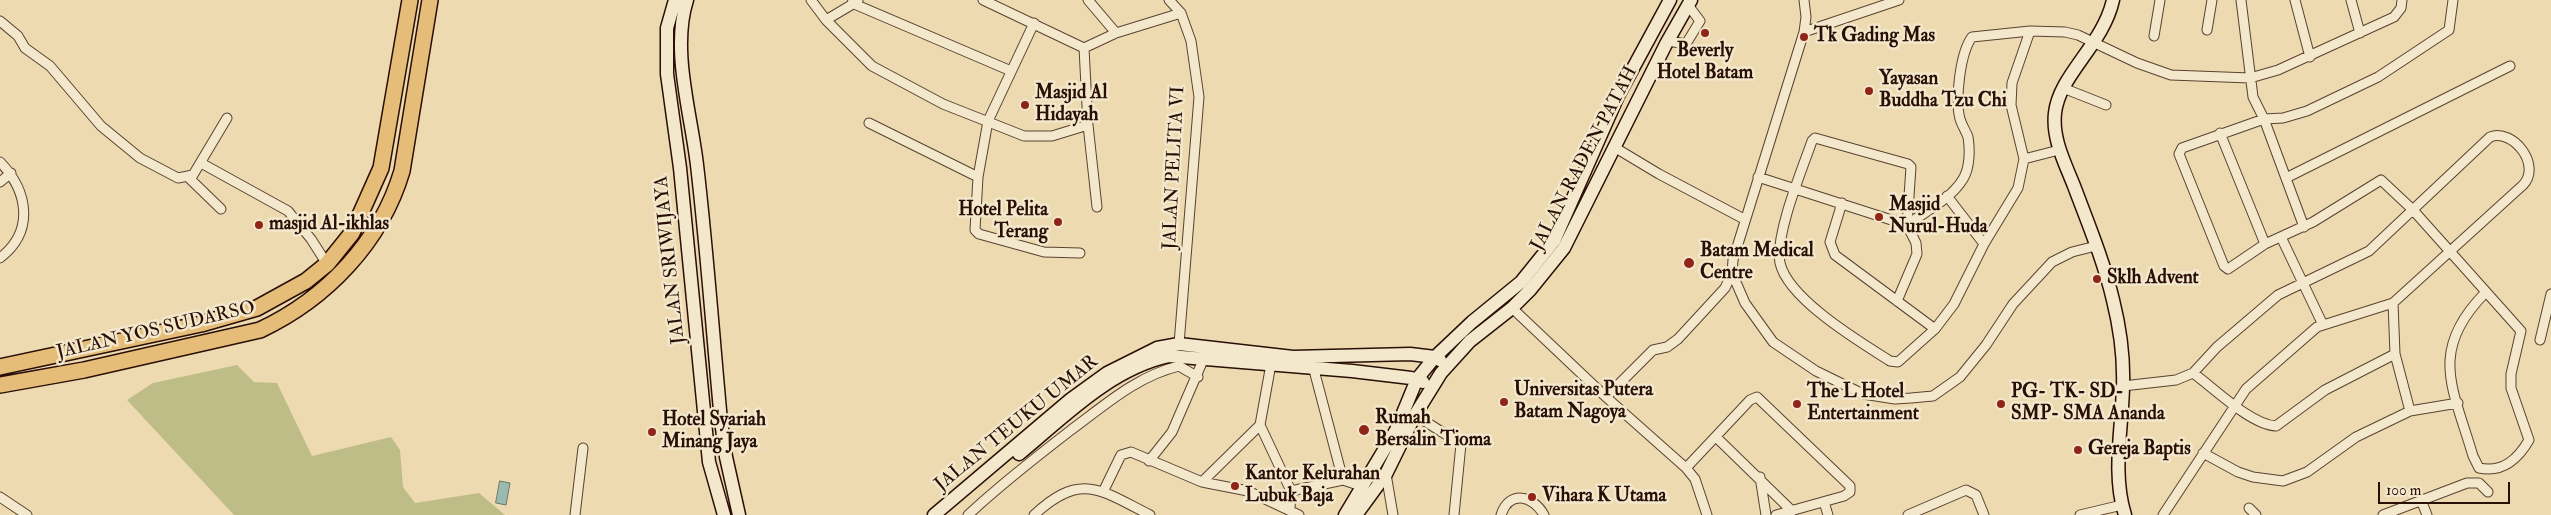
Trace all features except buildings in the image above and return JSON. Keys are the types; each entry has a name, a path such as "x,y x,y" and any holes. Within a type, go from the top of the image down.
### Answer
{"main road":[{"name":"JALAN YOS SUDARSO","path":"0,367 201,324 257,308 306,281 326,264 352,233 381,168 410,0"},
{"name":"JALAN YOS SUDARSO","path":"0,385 71,372 260,330 287,318 344,269 369,242 396,189 402,171 430,0"},
{"name":"JALAN SRIWIJAYA","path":"674,0 667,28 667,74 709,462 724,515"},
{"name":"JALAN SRIWIJAYA","path":"687,0 681,26 681,51 697,165 726,457 739,515"},
{"name":"JALAN RADEN PATAH","path":"1346,515 1396,430 1417,379 1435,357 1472,322 1521,282 1554,242 1618,96 1670,0"},
{"path":"2113,0 2109,15 2094,44 2063,88 2054,115 2059,150 2106,275 2118,322 2123,386 2119,467 2124,510"},
{"name":"JALAN RADEN PATAH","path":"1356,515 1386,474 1415,415 1432,386 1447,366 1470,341 1512,308 1555,261 1564,248 1668,41 1690,3"},
{"path":"684,222 702,221"},
{"name":"JALAN TEUKU UMAR","path":"934,515 1071,399 1107,373 1156,348 1179,344 1293,357 1410,354 1435,357"},
{"path":"68,352 71,372"},
{"name":"JALAN TEUKU UMAR","path":"946,515 1080,404 1140,364 1169,356 1271,364 1314,370 1352,371 1417,379 1432,386"},
{"path":"1435,357 1447,366"},
{"path":"706,422 722,421"}],"street":[{"path":"811,0 826,20 872,66 943,104 1024,136 1040,138 1088,125"},
{"path":"983,0 1084,48"},
{"path":"1088,0 1116,32"},
{"name":"JALAN PELITA VI","path":"1169,0 1181,13 1191,41 1199,96 1179,344"},
{"path":"1606,397 1653,350 1667,347 1678,339 1725,288 1732,273 1733,260 1744,219 1804,32 1806,17 1804,0"},
{"path":"1804,32 1899,0"},
{"path":"2154,36 2160,0"},
{"path":"2207,30 2212,0"},
{"path":"2242,0 2250,78 2258,110 2264,119 2304,227"},
{"path":"2295,0 2310,57"},
{"path":"2351,0 2360,33"},
{"path":"1907,224 1947,196 1963,180 1968,164 1968,137 1960,119 1959,83 1967,44 1972,37 2030,31 2065,32 2078,35 2137,63 2171,75 2250,78 2278,70 2310,57 2394,17 2401,8 2402,0"},
{"path":"2453,0 2449,30 2395,67 2307,111 2283,118 2264,119 2220,133 2182,148 2179,152 2224,266 2232,269 2265,244 2304,227 2381,180 2413,210 2521,330 2511,374 2511,388 2529,440 2514,460 2499,468 2479,468 2473,456 2449,368 2453,338 2467,312 2486,293"},
{"path":"826,20 856,2 1012,71"},
{"path":"1668,41 1684,45 1700,22 1700,17 1690,3"},
{"path":"1084,48 1116,32 1181,13"},
{"path":"0,21 18,36 26,48 50,66 101,126 133,153 178,178 193,175 202,163 227,118"},
{"path":"1034,23 988,121 978,176 975,226 979,234 1044,252 1080,252"},
{"path":"1897,301 1917,254 1916,243 1907,224 1913,171 1908,164 1815,138 1812,141 1780,240 1780,263 1789,282 1824,317 1890,361 1898,362 1904,359 1935,329 1959,297 1984,244 2018,188 2024,159 2010,106 2012,83 2030,31"},
{"path":"1084,48 1088,125 1097,207"},
{"path":"2286,178 2510,66"},
{"path":"2063,88 2106,105"},
{"path":"869,123 978,176"},
{"path":"2220,133 2265,244"},
{"path":"2123,386 2176,380 2193,373 2217,347 2267,304 2303,282 2369,251 2483,142 2495,135 2505,136 2519,147 2529,162 2530,177 2393,303 2323,325 2308,333 2246,389 2163,515"},
{"path":"1614,147 1744,219"},
{"path":"2024,159 2059,150"},
{"path":"0,162 11,173 19,186 24,208 20,236 0,258"},
{"path":"202,163 288,211 311,239 326,264"},
{"path":"0,182 11,173"},
{"path":"188,177 221,209"},
{"path":"1758,177 1907,224"},
{"path":"1947,196 1984,244"},
{"path":"1842,203 1830,242 1835,255 1935,329"},
{"path":"2280,237 2323,325"},
{"path":"0,246 12,246"},
{"path":"1732,273 1745,303 1773,342 1816,371 1863,394 1895,399 1911,398 1933,396 1960,377 1986,345 2012,304 2052,262 2072,252 2096,246"},
{"path":"2540,340 2551,294"},
{"path":"2393,303 2395,354 2410,411"},
{"path":"1512,308 1606,397 1686,468 1695,480 1706,515"},
{"path":"2193,373 2254,420 2276,426 2325,390 2395,354"},
{"path":"1149,461 1172,432 1198,377 1204,358"},
{"path":"1202,482 1260,425 1271,364"},
{"path":"968,515 1033,460 1140,381 1162,370 1179,366 1198,377"},
{"path":"1314,370 1343,480"},
{"path":"1686,468 1750,400 1757,397 1761,399 1850,486 1846,495 1776,515"},
{"path":"2204,453 2238,472 2254,477 2283,481 2307,472 2356,437 2410,411 2458,403"},
{"path":"1415,415 1461,444 1454,515"},
{"path":"1260,425 1291,491 1290,509"},
{"path":"1716,437 1760,477 1792,510"},
{"path":"575,515 582,448"},
{"path":"1103,492 1121,455 1131,452 1202,482 1248,491 1290,509 1299,515"},
{"path":"1386,474 1393,515"},
{"path":"1760,477 1766,515"},
{"path":"1291,491 1343,480 1364,487"},
{"path":"2383,515 2474,482 2479,483 2488,492"},
{"path":"1034,515 1052,498 1070,489 1081,488 1103,492 1150,515"},
{"path":"1908,515 1966,490 1976,495 1984,515"},
{"path":"0,496 27,515"},
{"path":"1501,515 1509,501 1517,498 1529,500 1538,506 1544,515"},
{"path":"2421,500 2426,515"},
{"path":"1824,502 1828,515"},
{"path":"2249,508 2256,515"},
{"path":"2080,515 2124,510"}],"shaded area":[{"path":"237,365 254,382 277,383 312,456 391,437 400,450 403,487 415,503 479,493 505,515 234,515 127,400 153,383"}],"water":[{"path":"500,481 510,483 506,505 496,503"}],"place":[{"name":"Beverly Hotel Batam","path":"1705,33"},
{"name":"Tk Gading Mas","path":"1804,37"},
{"name":"Yayasan Buddha Tzu Chi","path":"1869,91"},
{"name":"Masjid Al Hidayah","path":"1025,105"},
{"name":"Masjid Nurul-Huda","path":"1879,217"},
{"name":"Hotel Pelita Terang","path":"1058,222"},
{"name":"masjid Al-ikhlas","path":"259,225"},
{"name":"Batam Medical Centre","path":"1689,263"},
{"name":"Sklh Advent","path":"2097,279"},
{"name":"Universitas Putera Batam Nagoya","path":"1504,402"},
{"name":"The L Hotel Entertainment","path":"1797,404"},
{"name":"PG- TK- SD- SMP- SMA Ananda","path":"2001,404"},
{"name":"Rumah Bersalin Tioma","path":"1364,430"},
{"name":"Hotel Syariah Minang Jaya","path":"652,432"},
{"name":"Gereja Baptis","path":"2078,450"},
{"name":"Kantor Kelurahan Lubuk Baja","path":"1235,486"},
{"name":"Vihara K Utama","path":"1532,497"}]}
